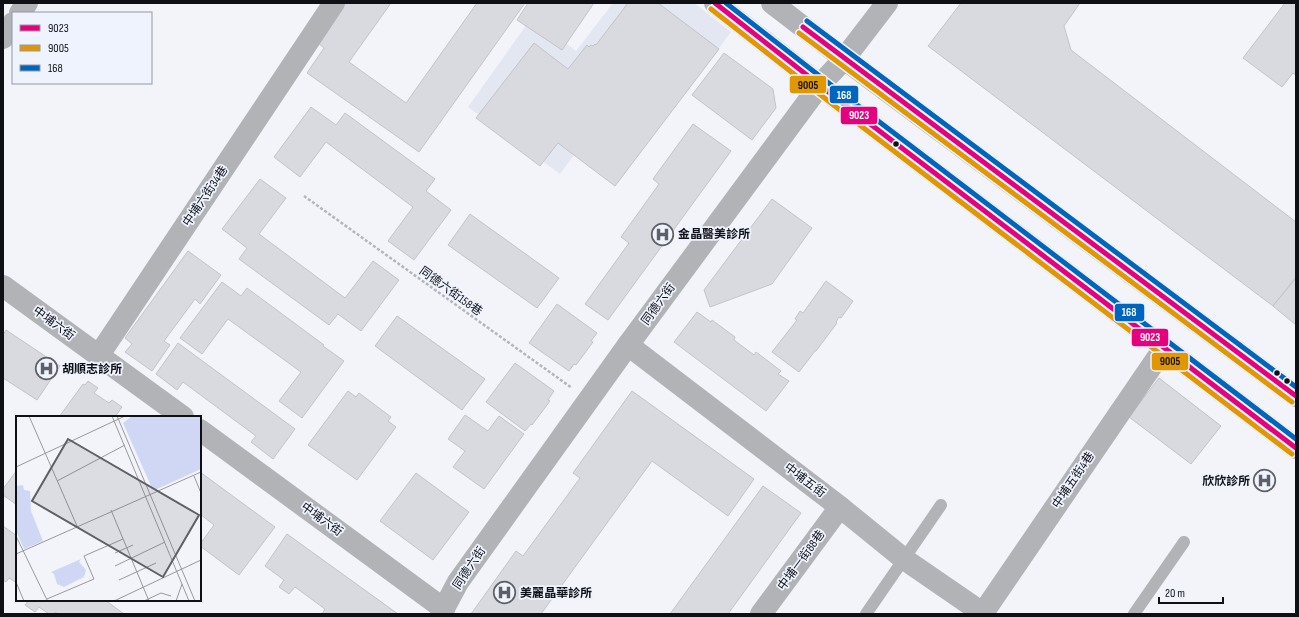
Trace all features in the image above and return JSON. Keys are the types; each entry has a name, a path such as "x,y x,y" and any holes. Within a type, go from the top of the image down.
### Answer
{"street":[{"path":"21,12 27,3"},
{"name":"中埔六街34巷","path":"99,355 334,3"},
{"path":"715,3 820,85 1296,448"},
{"path":"772,3 844,59 1296,396"},
{"name":"同德六街","path":"442,612 458,582 628,345 820,85 844,59 887,3"},
{"path":"3,38 12,24"},
{"name":"中埔六街","path":"3,286 182,416"},
{"name":"中埔五街","path":"628,345 840,507 904,559 983,614"},
{"name":"中埔五街4巷","path":"983,614 1164,348"},
{"name":"中埔六街","path":"201,431 442,612"},
{"name":"中埔一街88巷","path":"761,614 840,507"}],"lane":[{"path":"866,614 941,505"},
{"path":"1134,614 1184,542"}],"path":[{"name":"同德六街158巷","path":"304,196 589,400"}],"shaded area":[{"path":"613,3 694,3 731,32 624,174 582,144 560,174 468,107 532,17 576,51"}],"building":[{"path":"345,3 391,3 349,62 406,103 477,3 525,3 419,152 307,73 324,48 317,42"},
{"path":"528,3 594,3 562,50 517,20"},
{"path":"628,3 658,3 719,49 615,186 558,143 540,166 476,118 534,43 568,69 587,45 589,47 591,45 596,45"},
{"path":"961,3 1080,3 1064,26 1071,50 1296,222 1296,277 1273,306 928,46"},
{"path":"1285,3 1296,3 1296,75 1293,73 1282,87 1243,58"},
{"path":"724,53 773,89 776,108 752,140 692,95"},
{"path":"311,107 336,125 345,113 435,179 426,191 451,210 414,260 388,241 413,207 326,142 300,177 274,157"},
{"path":"693,124 731,151 608,320 585,304 629,243 621,237 659,184 653,179"},
{"path":"260,179 286,198 259,234 345,298 373,261 399,280 361,331 338,314 329,325 239,259 247,248 222,229"},
{"path":"772,199 812,228 772,284 710,307 704,290"},
{"path":"470,214 559,278 537,308 448,245"},
{"path":"188,251 221,275 200,304 195,299 164,341 170,345 152,371 125,352 132,344 125,338"},
{"path":"1296,278 1296,325 1273,306"},
{"path":"826,281 853,301 841,318 839,317 836,322 837,323 799,372 772,352 797,320 795,319 800,311 803,313"},
{"path":"222,282 241,296 247,288 344,361 302,418 279,401 301,372 228,319 202,354 180,338"},
{"path":"557,304 597,333 591,341 593,342 576,365 574,364 569,371 529,343"},
{"path":"697,312 711,322 712,320 735,337 734,340 754,355 756,352 781,371 778,374 789,381 766,411 674,342"},
{"path":"397,316 485,379 462,410 375,346"},
{"path":"6,330 60,366 37,400 3,378 3,335"},
{"path":"178,343 295,429 273,459 251,442 256,436 183,382 177,390 156,374"},
{"path":"515,363 554,391 548,400 550,401 532,425 531,424 525,431 486,402"},
{"path":"1159,378 1221,426 1191,464 1129,417"},
{"path":"88,381 98,388 94,393 109,403 112,400 122,407 116,416 60,416 83,384 85,385"},
{"path":"348,391 356,397 359,393 391,417 388,421 396,427 357,480 308,445"},
{"path":"632,391 754,479 728,516 652,461 541,614 471,614 516,551 523,556 580,478 573,473"},
{"path":"465,415 488,431 499,416 524,434 484,489 453,467 465,451 448,439"},
{"path":"16,471 16,504 3,495 3,489"},
{"path":"201,473 275,527 239,575 201,547 201,543 214,525 201,515"},
{"path":"416,473 469,512 433,560 380,521"},
{"path":"763,486 801,513 728,614 670,614"},
{"path":"3,526 16,535 16,582 9,578 6,582 3,580"},
{"path":"287,534 398,614 322,614 325,609 295,587 289,594 279,587 284,580 265,566"},
{"path":"28,601 106,601 124,614 58,614 55,612 53,614 49,614 39,607 35,612 25,605"}],"transit line":[{"name":"9023","path":"715,3 840,101 1296,448"},
{"name":"168","path":"726,3 844,95 1296,439"},
{"name":"9005","path":"711,9 836,107 1292,454"},
{"name":"168","path":"807,21 1296,387"},
{"name":"9023","path":"803,27 1296,396"},
{"name":"9005","path":"799,33 1292,402"}],"place":[{"name":"金晶醫美診所","path":"663,234"},
{"name":"胡順志診所","path":"46,369"},
{"name":"欣欣診所","path":"1265,481"},
{"name":"美麗晶華診所","path":"505,593"}]}
